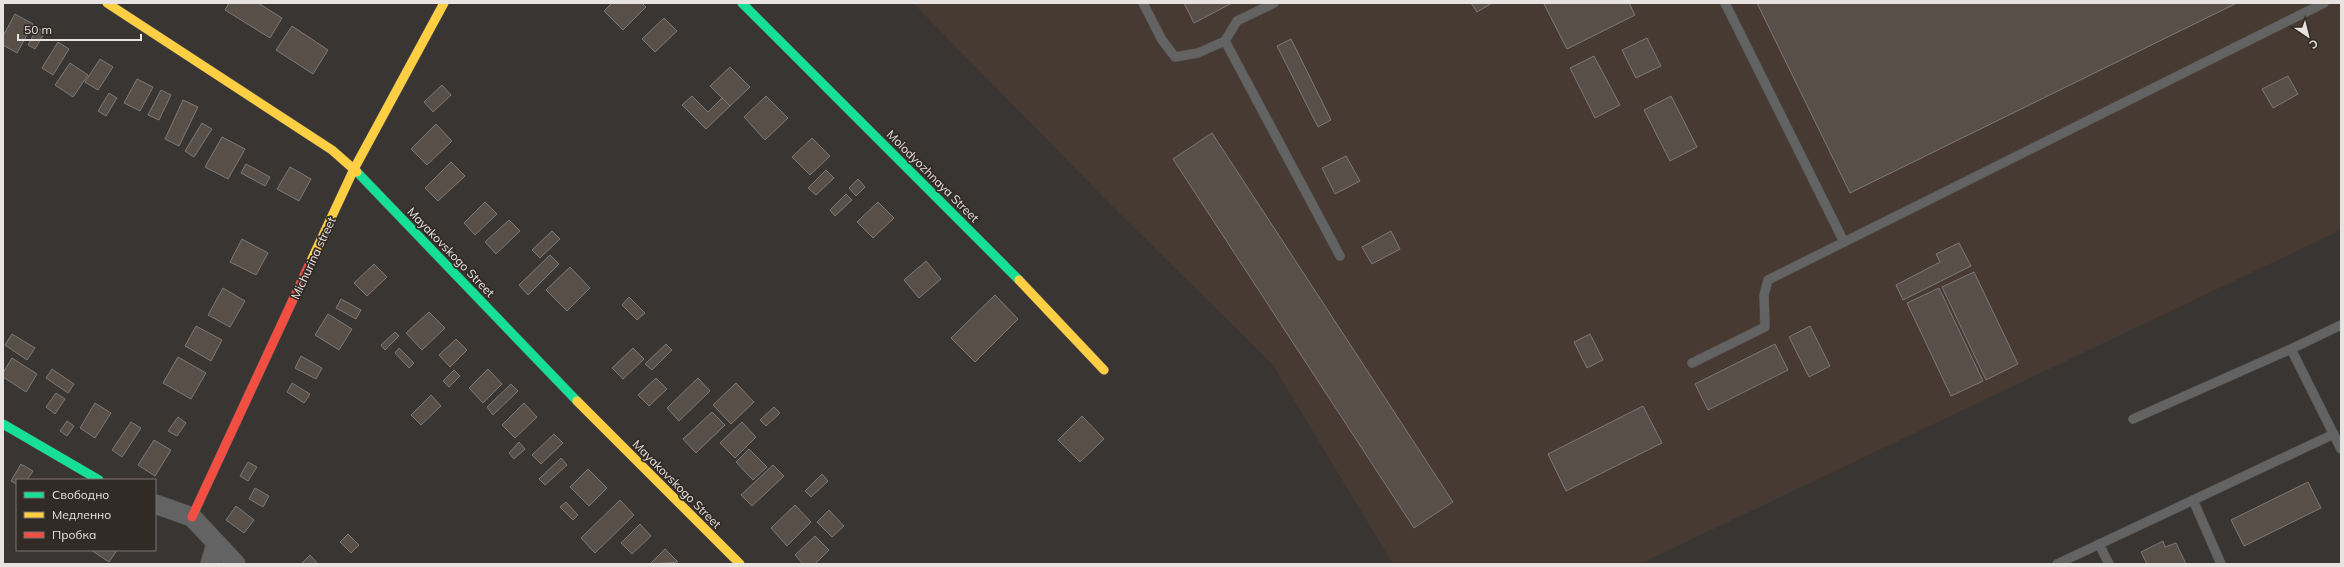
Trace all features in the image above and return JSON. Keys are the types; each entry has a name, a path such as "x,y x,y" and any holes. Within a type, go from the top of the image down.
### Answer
{"street":[{"name":"Mayakovskogo Street","path":"107,3 332,150 354,169 569,393 740,564"},
{"name":"Michurina street","path":"192,517 354,169 444,3"},
{"name":"Molodyozhnaya Street","path":"742,3 994,254 1104,370"},
{"path":"3,424 97,479"},
{"path":"156,504 192,517 236,564"},
{"path":"210,564 216,543"}],"lane":[{"path":"1142,3 1162,40 1175,57 1198,53 1225,41 1237,21 1274,3"},
{"path":"1725,3 1844,242"},
{"path":"1692,363 1765,327 1764,295 1768,280 2324,3"},
{"path":"1225,41 1340,256"},
{"path":"2134,419 2341,325"},
{"path":"2291,349 2341,449"},
{"path":"2057,564 2334,434"},
{"path":"2193,500 2221,564"},
{"path":"2099,544 2109,564"}],"shaded area":[{"path":"913,3 2341,3 2341,230 1640,564 1393,564 1272,364 1107,201"}],"building":[{"path":"229,3 258,3 282,18 270,38 225,10"},
{"path":"612,3 642,3 646,7 623,30 604,11"},
{"path":"1184,3 1232,3 1194,23"},
{"path":"1471,3 1492,3 1477,12"},
{"path":"1629,3 1635,15 1567,49 1544,4"},
{"path":"1757,3 2237,3 1850,193"},
{"path":"15,14 33,24 17,53 3,45 3,36"},
{"path":"664,18 677,31 655,52 642,39"},
{"path":"292,26 328,50 313,74 276,50"},
{"path":"37,28 45,32 35,49 28,45"},
{"path":"1647,38 1661,66 1636,78 1622,50"},
{"path":"1291,39 1331,120 1318,127 1277,46"},
{"path":"58,42 69,49 53,75 42,68"},
{"path":"1594,56 1620,105 1595,118 1570,68"},
{"path":"100,59 113,67 98,90 85,82"},
{"path":"70,63 88,75 73,97 55,85"},
{"path":"730,67 750,87 730,106 710,86"},
{"path":"2288,76 2298,94 2273,108 2262,89"},
{"path":"137,79 153,87 140,111 124,103"},
{"path":"442,85 451,95 433,112 424,102"},
{"path":"161,90 171,95 159,120 148,115"},
{"path":"109,93 117,98 106,116 98,111"},
{"path":"692,96 708,112 722,98 730,106 706,129 682,105"},
{"path":"766,96 788,118 765,140 744,117"},
{"path":"1671,96 1697,147 1670,161 1644,110"},
{"path":"183,100 198,107 179,146 165,139"},
{"path":"202,123 212,129 194,157 185,151"},
{"path":"436,124 452,141 427,165 411,149"},
{"path":"1212,133 1453,502 1414,528 1173,159"},
{"path":"222,137 245,149 228,179 205,167"},
{"path":"812,138 830,156 810,175 792,157"},
{"path":"1346,156 1360,181 1335,194 1322,168"},
{"path":"451,162 465,176 438,201 425,188"},
{"path":"246,164 270,177 265,186 241,173"},
{"path":"290,167 311,179 299,201 277,189"},
{"path":"826,170 834,178 816,195 808,188"},
{"path":"858,179 865,187 856,196 849,188"},
{"path":"846,194 852,200 835,216 830,210"},
{"path":"485,202 497,214 475,235 464,223"},
{"path":"878,202 894,218 873,238 857,222"},
{"path":"509,220 520,231 496,254 485,242"},
{"path":"552,231 560,239 540,258 532,250"},
{"path":"1391,231 1400,249 1372,264 1362,247"},
{"path":"242,239 268,253 256,275 230,262"},
{"path":"1959,243 1971,266 1903,300 1896,285 1940,262 1936,254"},
{"path":"550,255 559,264 528,295 519,285"},
{"path":"926,261 941,279 919,298 904,280"},
{"path":"374,264 387,277 367,296 354,283"},
{"path":"570,267 590,288 567,311 546,290"},
{"path":"1974,272 2018,364 1986,380 1942,287"},
{"path":"223,288 245,301 230,327 208,315"},
{"path":"1939,288 1983,381 1951,396 1907,303"},
{"path":"995,295 1018,319 975,362 951,338"},
{"path":"629,297 645,313 637,320 622,305"},
{"path":"341,299 361,310 356,319 336,308"},
{"path":"429,312 445,328 422,350 406,333"},
{"path":"328,314 352,329 339,350 315,335"},
{"path":"196,326 222,340 211,361 185,346"},
{"path":"1810,326 1830,366 1809,377 1789,337"},
{"path":"395,332 399,336 385,350 381,345"},
{"path":"12,334 35,348 27,360 5,345"},
{"path":"1590,334 1603,360 1587,368 1574,342"},
{"path":"456,339 467,350 450,367 439,355"},
{"path":"666,344 672,350 652,370 645,364"},
{"path":"1775,344 1788,370 1708,410 1695,384"},
{"path":"399,348 414,363 409,368 395,353"},
{"path":"633,348 644,359 623,379 612,368"},
{"path":"301,356 322,368 316,379 295,368"},
{"path":"178,357 206,373 191,399 163,383"},
{"path":"12,358 37,374 26,392 3,377 3,373"},
{"path":"52,369 74,384 68,393 46,378"},
{"path":"488,369 502,384 483,403 469,388"},
{"path":"454,370 460,376 449,387 443,381"},
{"path":"656,378 667,389 649,406 638,395"},
{"path":"698,378 710,391 679,421 667,408"},
{"path":"292,383 310,394 304,403 287,392"},
{"path":"736,383 754,402 731,424 713,405"},
{"path":"511,384 518,391 493,415 487,407"},
{"path":"56,393 65,399 55,414 46,407"},
{"path":"431,395 441,406 421,425 411,415"},
{"path":"95,403 111,413 95,438 80,428"},
{"path":"524,403 537,417 515,438 502,425"},
{"path":"1643,406 1662,443 1566,491 1548,454"},
{"path":"774,407 780,413 766,426 760,420"},
{"path":"712,412 725,425 696,453 683,439"},
{"path":"1082,416 1104,439 1080,462 1058,440"},
{"path":"178,417 186,423 177,436 168,431"},
{"path":"67,421 74,426 67,436 60,431"},
{"path":"131,422 141,428 122,457 112,450"},
{"path":"742,422 756,437 735,458 720,443"},
{"path":"554,434 563,443 541,464 532,455"},
{"path":"154,440 171,450 155,476 138,465"},
{"path":"519,442 525,449 514,459 509,453"},
{"path":"749,449 767,467 753,480 736,462"},
{"path":"561,458 567,465 545,485 539,479"},
{"path":"248,462 257,467 248,481 240,476"},
{"path":"21,464 33,471 28,479 16,479 16,484 11,481"},
{"path":"773,465 784,476 752,506 741,495"},
{"path":"588,469 607,488 589,506 570,487"},
{"path":"822,474 828,481 811,497 805,491"},
{"path":"2308,482 2321,508 2244,546 2231,520"},
{"path":"255,488 269,496 263,507 249,499"},
{"path":"620,500 634,515 595,553 581,538"},
{"path":"566,502 578,515 573,520 560,507"},
{"path":"795,505 811,522 787,546 771,528"},
{"path":"236,506 254,520 244,533 226,520"},
{"path":"829,510 844,526 832,537 817,522"},
{"path":"640,524 651,536 632,554 621,543"},
{"path":"348,534 359,545 351,553 340,542"},
{"path":"815,536 829,550 815,564 803,564 795,555"},
{"path":"2163,541 2165,547 2176,543 2186,564 2147,564 2141,552"},
{"path":"665,549 678,562 650,564"},
{"path":"92,551 116,551 109,562"},
{"path":"310,555 318,564 301,564"}],"traffic: fast":[{"path":"742,3 1019,280"},
{"path":"357,172 577,401"},
{"path":"3,424 97,479"}],"traffic: slow":[{"path":"107,3 332,150 357,172"},
{"path":"310,263 354,169 444,3"},
{"path":"1019,280 1104,370"},
{"path":"577,401 740,564"}],"traffic: jam":[{"path":"192,517 310,263"}]}
